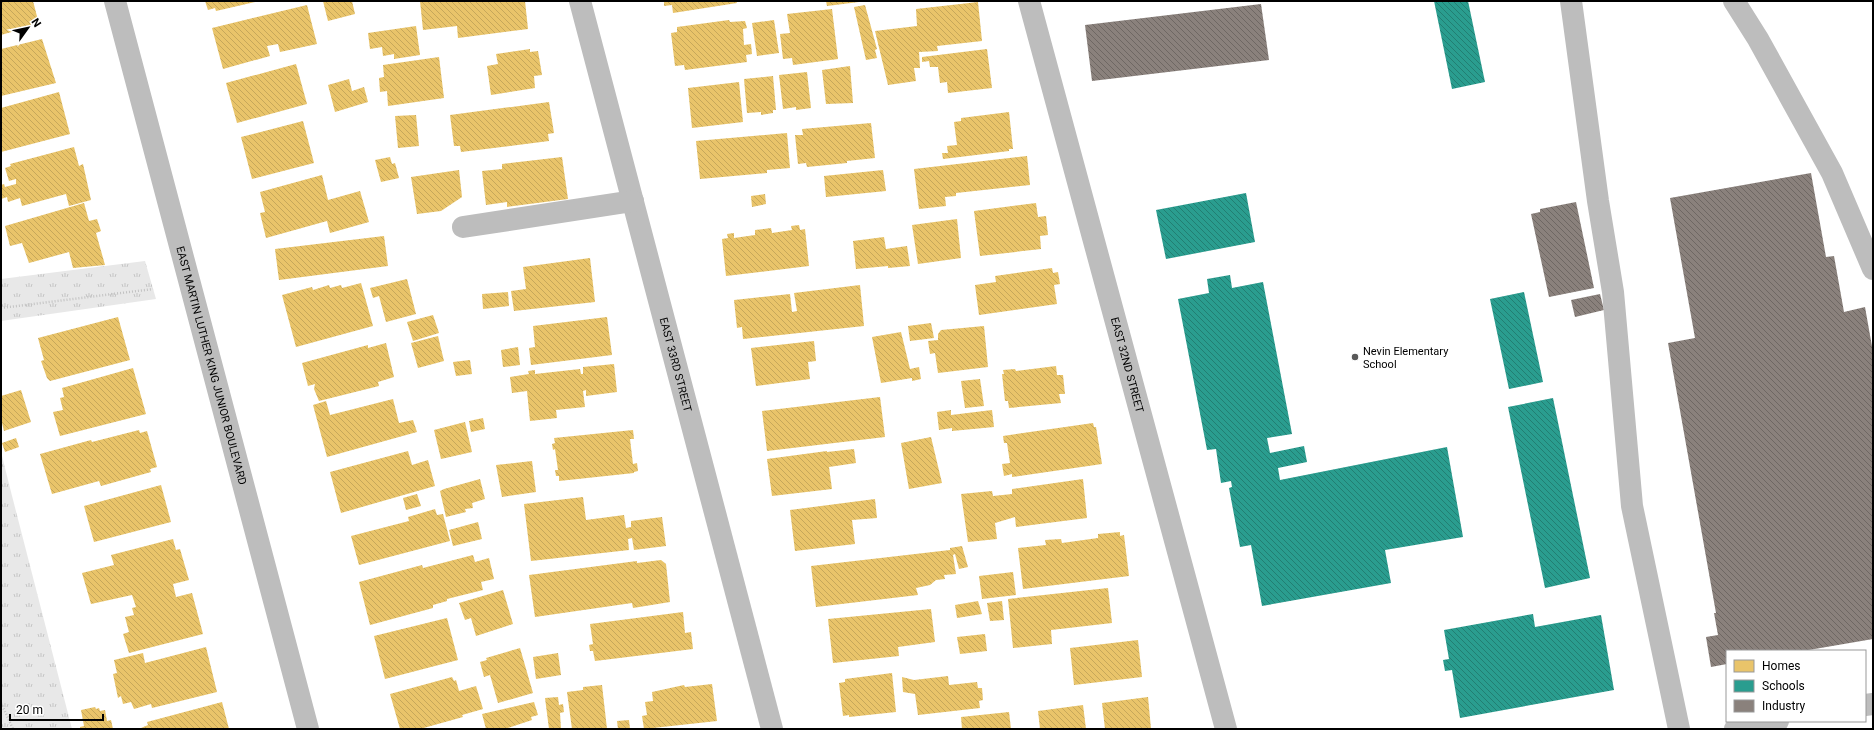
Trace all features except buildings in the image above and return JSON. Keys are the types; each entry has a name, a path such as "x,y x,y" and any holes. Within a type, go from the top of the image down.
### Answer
{"street":[{"name":"EAST MARTIN LUTHER KING JUNIOR BOULEVARD","path":"115,1 308,729"},
{"name":"EAST 33RD STREET","path":"580,1 772,729"},
{"name":"EAST 32ND STREET","path":"1029,1 1226,729"},
{"path":"1571,1 1598,201 1613,292 1632,506 1679,729"},
{"path":"1734,1 1758,39 1832,173 1873,270"},
{"path":"463,227 633,201"},
{"path":"1735,729 1773,722"}],"path":[{"path":"1,308 153,289"},
{"path":"1,703 13,729"}],"green space":[{"path":"145,261 156,299 1,321 1,279"},
{"path":"1,452 10,488 72,729 1,729"}],"place":[{"name":"Nevin Elementary School","path":"1355,357"}]}
